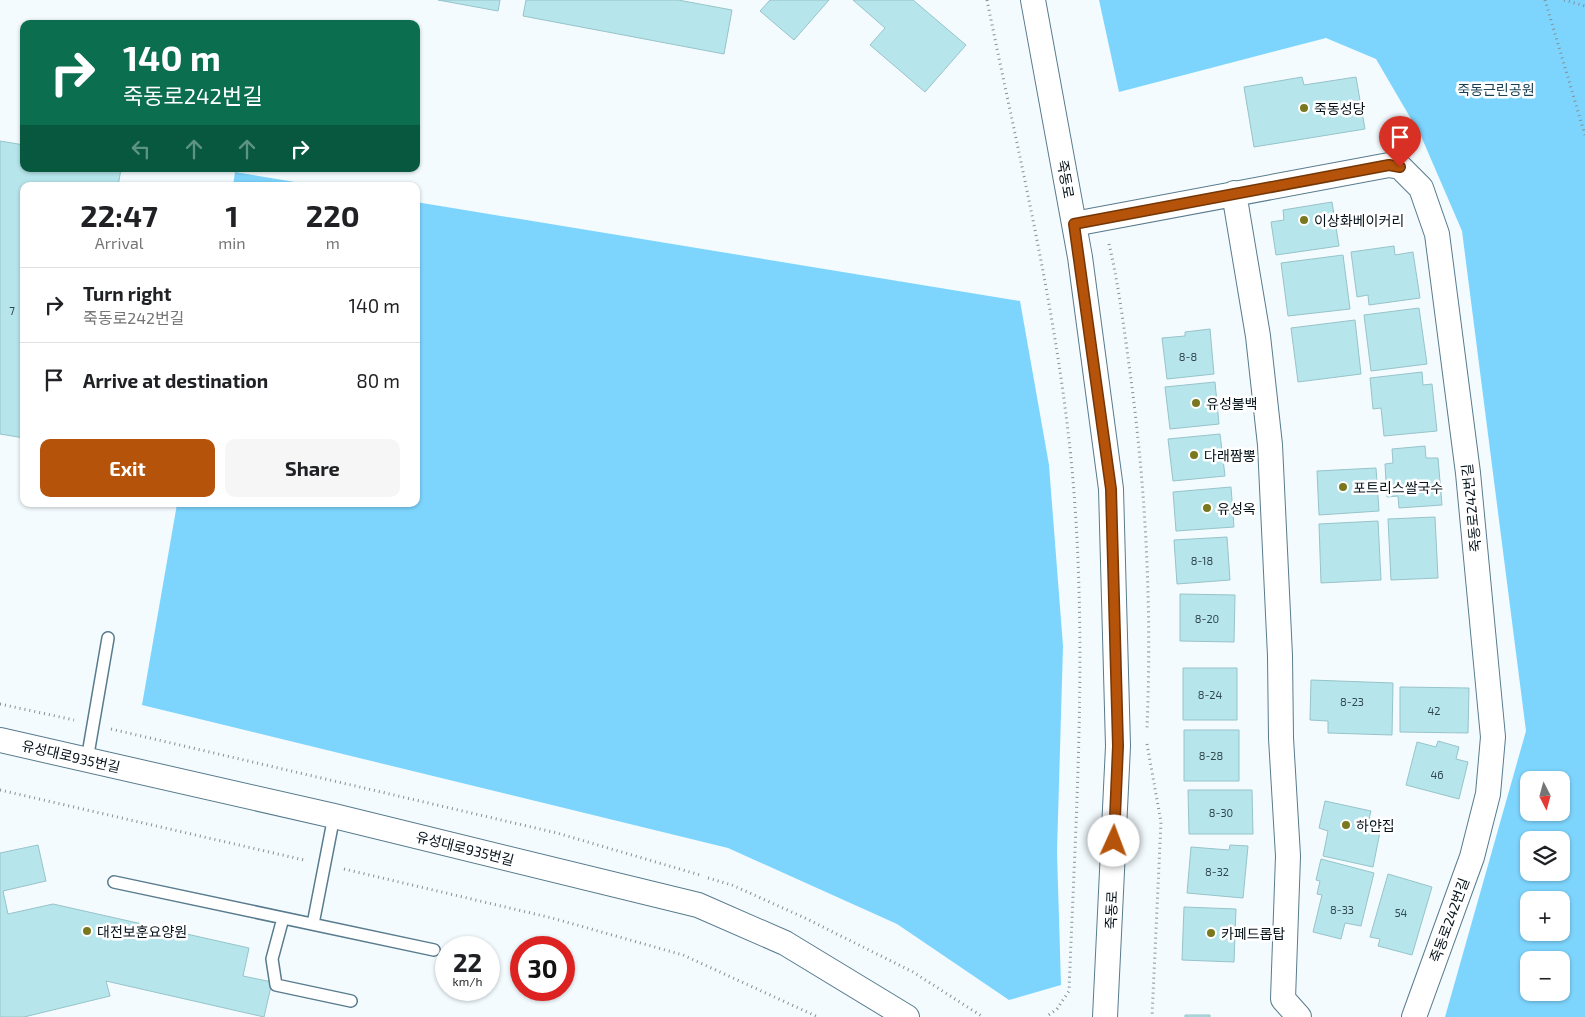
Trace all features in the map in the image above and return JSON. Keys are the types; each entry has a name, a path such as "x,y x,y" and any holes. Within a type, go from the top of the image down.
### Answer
{"street":[{"name":"죽동로","path":"1033,0 1074,224 1111,489 1118,746 1105,1017"},
{"name":"죽동로242번길","path":"1074,224 1389,165 1400,167 1421,188 1437,234 1468,473 1493,737 1488,794 1472,857 1414,1017"},
{"path":"1234,193 1258,336 1270,446 1280,656 1281,738 1288,856 1283,999 1299,1017"},
{"name":"유성대로935번길","path":"0,740 334,816 698,905 785,943 907,1017"}],"lane":[{"path":"87,760 108,638"},
{"path":"313,924 334,816"},
{"path":"114,882 434,950"},
{"path":"283,918 272,958 276,985 351,1001"}],"path":[{"path":"987,0 1048,297 1070,448 1080,580 1080,687 1069,991 1058,1009 1046,1017"},
{"path":"1544,0 1585,135"},
{"path":"1564,0 1585,6"},
{"path":"1114,264 1138,432 1148,556 1150,662 1147,730"},
{"path":"1146,740 1161,822 1152,1017"},
{"path":"0,790 311,862"},
{"path":"340,868 552,918 682,955 818,1017"}],"green space":[{"name":"죽동근린공원","path":"1099,0 1585,0 1585,1017 1445,1017 1526,731 1462,231 1421,136 1376,59 1326,38 1119,92"},
{"path":"235,172 295,182 234,182"},
{"path":"420,203 1020,301 1049,465 1063,646 1057,852 1061,985 1009,1000 897,924 728,848 142,705 176,507 420,507"}],"building":[{"path":"438,0 500,0 498,11"},
{"path":"526,0 678,0 732,10 724,54 523,16"},
{"path":"770,0 829,0 794,40 760,11"},
{"path":"853,0 913,0 966,45 925,92 870,45 885,28"},
{"name":"죽동성당","path":"1302,77 1304,85 1356,77 1365,129 1254,147 1244,87"},
{"path":"0,141 20,144 20,172 120,172 119,182 20,182 20,437 0,434"},
{"path":"1332,202 1339,246 1276,255 1271,222 1284,220 1283,210"},
{"path":"1394,246 1395,255 1413,252 1420,298 1369,305 1368,295 1357,297 1351,252"},
{"path":"1343,255 1350,309 1288,316 1281,263"},
{"path":"1419,308 1427,364 1371,371 1364,315"},
{"path":"1355,320 1361,374 1298,382 1291,328"},
{"path":"1210,329 1214,374 1167,379 1162,338 1185,336 1185,332"},
{"path":"1422,372 1423,385 1432,384 1437,431 1384,436 1381,408 1373,409 1370,378"},
{"path":"1215,382 1219,424 1170,429 1165,387"},
{"path":"1220,434 1225,476 1173,481 1168,439"},
{"path":"1425,446 1426,458 1438,458 1442,505 1399,508 1398,496 1387,497 1385,464 1393,463 1392,449"},
{"path":"1376,468 1379,511 1319,515 1317,471"},
{"path":"1231,487 1234,527 1176,531 1173,492"},
{"path":"1435,517 1438,578 1391,580 1388,519"},
{"path":"1378,521 1381,580 1321,583 1319,524"},
{"path":"1227,537 1230,580 1177,584 1174,540"},
{"path":"1180,594 1235,595 1234,642 1180,641"},
{"path":"1183,668 1237,668 1237,720 1183,720"},
{"path":"1311,680 1393,683 1392,735 1328,733 1328,721 1310,720"},
{"path":"1400,687 1469,688 1468,733 1400,732"},
{"path":"1184,730 1239,730 1239,781 1184,781"},
{"path":"1438,741 1459,747 1456,759 1468,762 1459,799 1406,785 1417,742 1436,747"},
{"path":"1188,790 1252,790 1253,834 1189,834"},
{"path":"1325,801 1371,811 1369,819 1382,822 1373,867 1323,856 1328,831 1319,828"},
{"name":"대전보훈요양원","path":"38,845 46,881 3,891 8,914 53,904 249,948 243,976 272,982 264,1017 106,981 110,996 24,1017 0,1017 0,853"},
{"path":"1230,845 1248,846 1243,898 1187,893 1191,847 1229,850"},
{"path":"1321,859 1374,873 1361,926 1345,923 1341,939 1313,932 1322,895 1317,894 1320,881 1316,880"},
{"path":"1388,874 1432,887 1412,955 1378,946 1380,939 1370,937"},
{"path":"1184,907 1236,909 1234,962 1182,960"},
{"path":"1185,1015 1210,1015 1210,1017 1185,1017"}],"place":[{"name":"죽동성당","path":"1304,108"},
{"name":"이상화베이커리","path":"1304,220"},
{"name":"유성불백","path":"1196,403"},
{"name":"다래짬뽕","path":"1194,455"},
{"name":"포트리스쌀국수","path":"1343,487"},
{"name":"유성옥","path":"1207,508"},
{"name":"하얀집","path":"1346,825"},
{"name":"대전보훈요양원","path":"87,931"},
{"name":"카페드롭탑","path":"1211,933"}],"route":[{"path":"1114,841 1118,746 1111,489 1074,224 1389,165 1400,167"}]}
